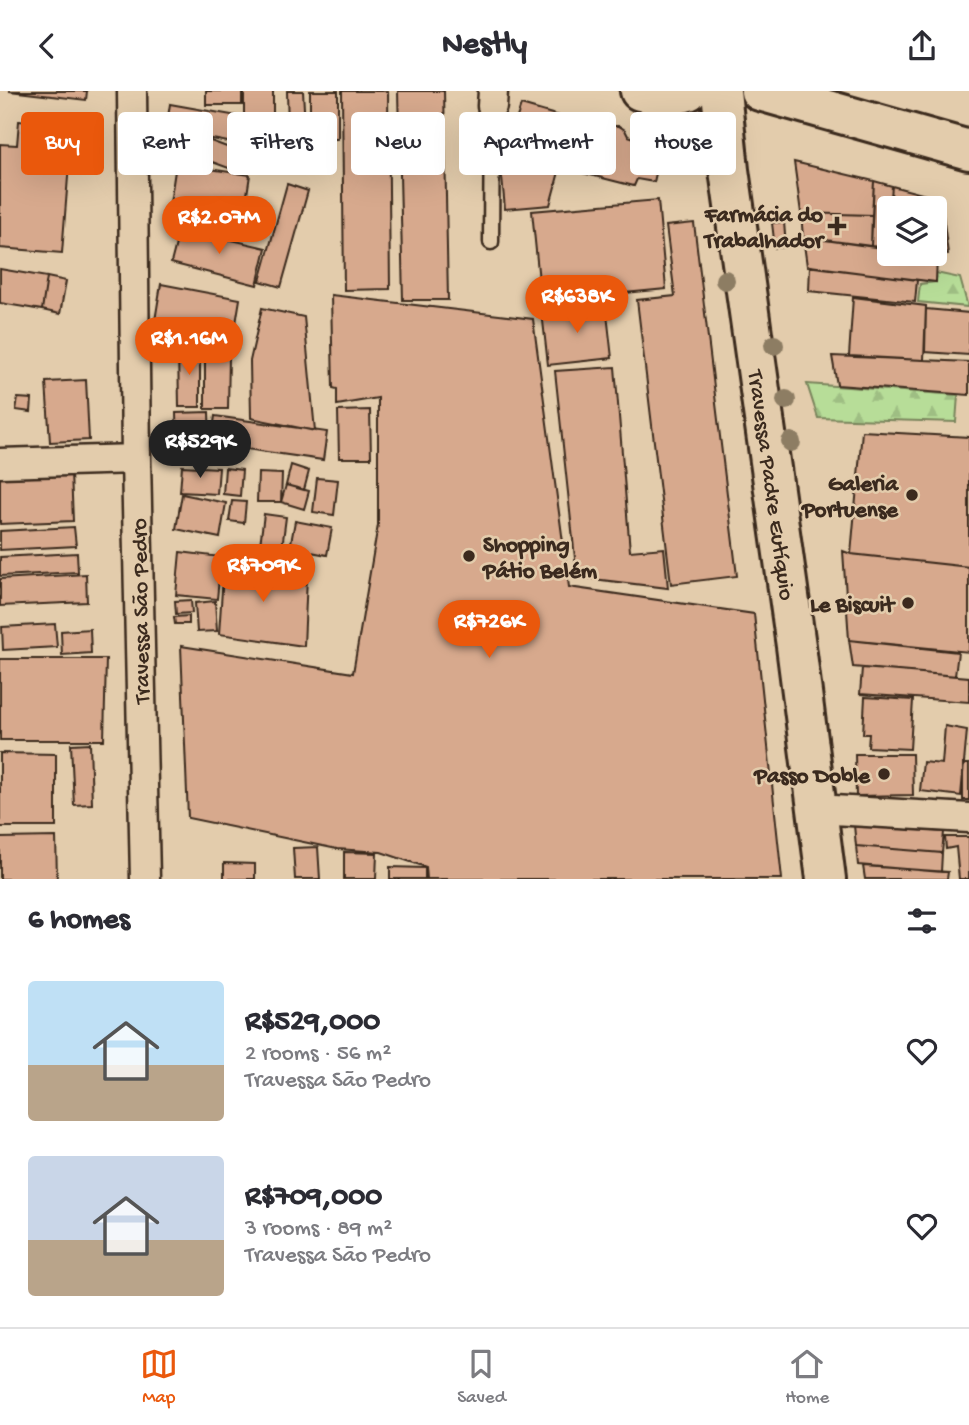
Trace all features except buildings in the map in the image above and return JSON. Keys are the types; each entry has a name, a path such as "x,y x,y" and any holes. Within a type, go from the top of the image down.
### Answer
{"main road":[{"path":"640,91 675,96 688,91"},
{"name":"Travessa Padre Eutíquio","path":"721,91 729,170 826,879"},
{"path":"760,91 969,150"}],"street":[{"name":"Travessa São Pedro","path":"132,91 145,879"},
{"path":"0,463 136,459"},
{"path":"816,809 969,818"}],"lane":[{"path":"491,242 492,99"}],"green space":[{"path":"936,273 960,278 968,307 918,302 920,284 935,282"},
{"path":"807,384 958,395 956,422 818,418"}],"place":[{"name":"Farmácia do Trabalhador","path":"837,226"},
{"name":"Galeria Portuense","path":"912,495"},
{"name":"Shopping Pátio Belém","path":"469,556"},
{"name":"Le Biscuit","path":"908,603"},
{"name":"Passo Doble","path":"884,774"}]}
